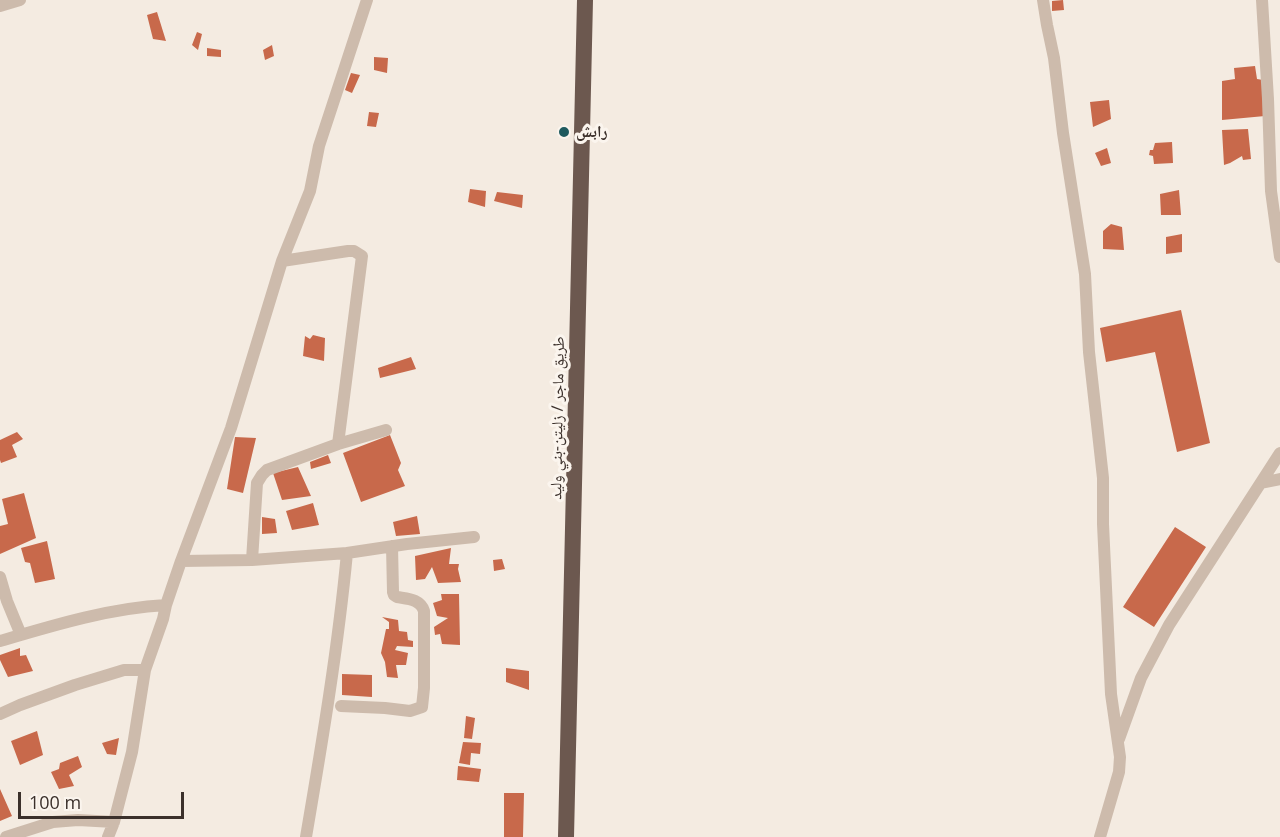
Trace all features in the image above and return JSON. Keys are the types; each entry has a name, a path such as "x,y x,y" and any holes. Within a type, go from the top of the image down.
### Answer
{"highway":[{"name":"طريق ماجر / زليتن-بني وليد","path":"567,837 585,0"}],"street":[{"path":"0,6 20,0"},
{"path":"108,837 132,752 145,669 181,561 231,428 282,261 310,191 320,146 367,0"},
{"path":"1043,0 1054,58 1085,274 1089,352 1103,478 1111,694 1120,757 1119,772 1100,837"},
{"path":"1262,0 1271,191 1280,257"},
{"path":"282,261 354,250 362,256 338,444"},
{"path":"252,560 257,483 267,470 338,444 386,430"},
{"path":"1119,740 1141,678 1169,625 1280,453"},
{"path":"1261,483 1280,479"},
{"path":"181,561 252,560 347,553 474,537"},
{"path":"341,706 410,711 422,707 424,611 419,603 397,597 393,592 392,546"},
{"path":"306,837 327,716 347,553"},
{"path":"0,577 21,635"},
{"path":"0,641 95,615 138,607 166,605"},
{"path":"0,714 75,685 124,670 145,669"},
{"path":"6,837 53,822 78,820 114,822"}],"building":[{"path":"1063,0 1064,10 1052,11 1052,1"},
{"path":"157,12 166,41 153,39 147,15"},
{"path":"197,32 202,34 198,50 192,45"},
{"path":"272,45 274,56 265,60 263,50"},
{"path":"207,48 221,50 221,57 207,56"},
{"path":"374,57 388,58 387,73 374,70"},
{"path":"1255,66 1257,79 1263,80 1265,116 1222,120 1222,81 1235,79 1234,68"},
{"path":"351,73 360,75 352,93 345,90"},
{"path":"1109,100 1111,119 1093,127 1090,102"},
{"path":"369,112 379,113 376,127 367,126"},
{"path":"1248,129 1251,159 1243,160 1242,156 1224,165 1222,130"},
{"path":"1172,142 1173,163 1154,164 1153,156 1149,155 1155,143"},
{"path":"1107,148 1111,163 1101,166 1095,153"},
{"path":"470,189 486,191 485,207 468,202"},
{"path":"1179,190 1181,215 1161,215 1160,194"},
{"path":"497,192 523,195 522,208 494,201"},
{"path":"1111,224 1122,227 1124,250 1103,249 1103,231"},
{"path":"1182,234 1182,252 1166,254 1166,237"},
{"path":"1181,310 1210,443 1177,452 1155,352 1106,362 1100,328"},
{"path":"313,335 325,338 324,361 303,356 305,336 310,339"},
{"path":"411,357 416,369 380,378 378,368"},
{"path":"17,432 23,439 12,445 17,457 1,463 0,440"},
{"path":"390,435 401,463 398,470 405,486 361,502 343,453"},
{"path":"235,437 256,438 243,493 227,489"},
{"path":"328,455 331,463 311,469 310,462"},
{"path":"298,467 311,496 282,500 273,473"},
{"path":"24,493 36,538 0,554 0,526 8,524 2,499"},
{"path":"313,503 319,525 292,530 286,511"},
{"path":"417,516 420,534 396,536 393,522"},
{"path":"262,517 275,519 277,533 262,534"},
{"path":"1175,527 1206,547 1154,627 1123,607"},
{"path":"47,541 55,579 35,583 30,563 25,562 21,548"},
{"path":"451,548 449,564 459,564 461,582 438,583 432,567 425,579 416,580 415,556"},
{"path":"502,559 505,569 494,571 493,560"},
{"path":"441,594 459,594 460,645 442,644 440,634 435,635 434,627 448,618 437,616 433,603 442,600"},
{"path":"382,617 398,620 399,631 407,632 408,640 413,641 413,647 397,646 395,650 408,653 406,665 396,665 398,678 387,677 381,653 389,622"},
{"path":"20,648 20,656 26,655 33,671 8,677 0,655"},
{"path":"506,668 529,671 529,690 506,682"},
{"path":"342,674 372,675 372,697 342,695"},
{"path":"466,716 475,718 472,739 464,738"},
{"path":"37,731 43,755 20,765 11,741"},
{"path":"119,738 116,755 107,754 102,743"},
{"path":"463,742 481,743 480,754 471,753 470,765 459,763"},
{"path":"78,756 82,767 69,775 74,786 59,789 51,772 59,769 60,763"},
{"path":"458,766 481,769 479,782 457,780"},
{"path":"0,789 12,816 0,821"},
{"path":"504,793 524,793 523,837 504,837"}],"place":[{"name":"رابش","path":"564,132"}]}
